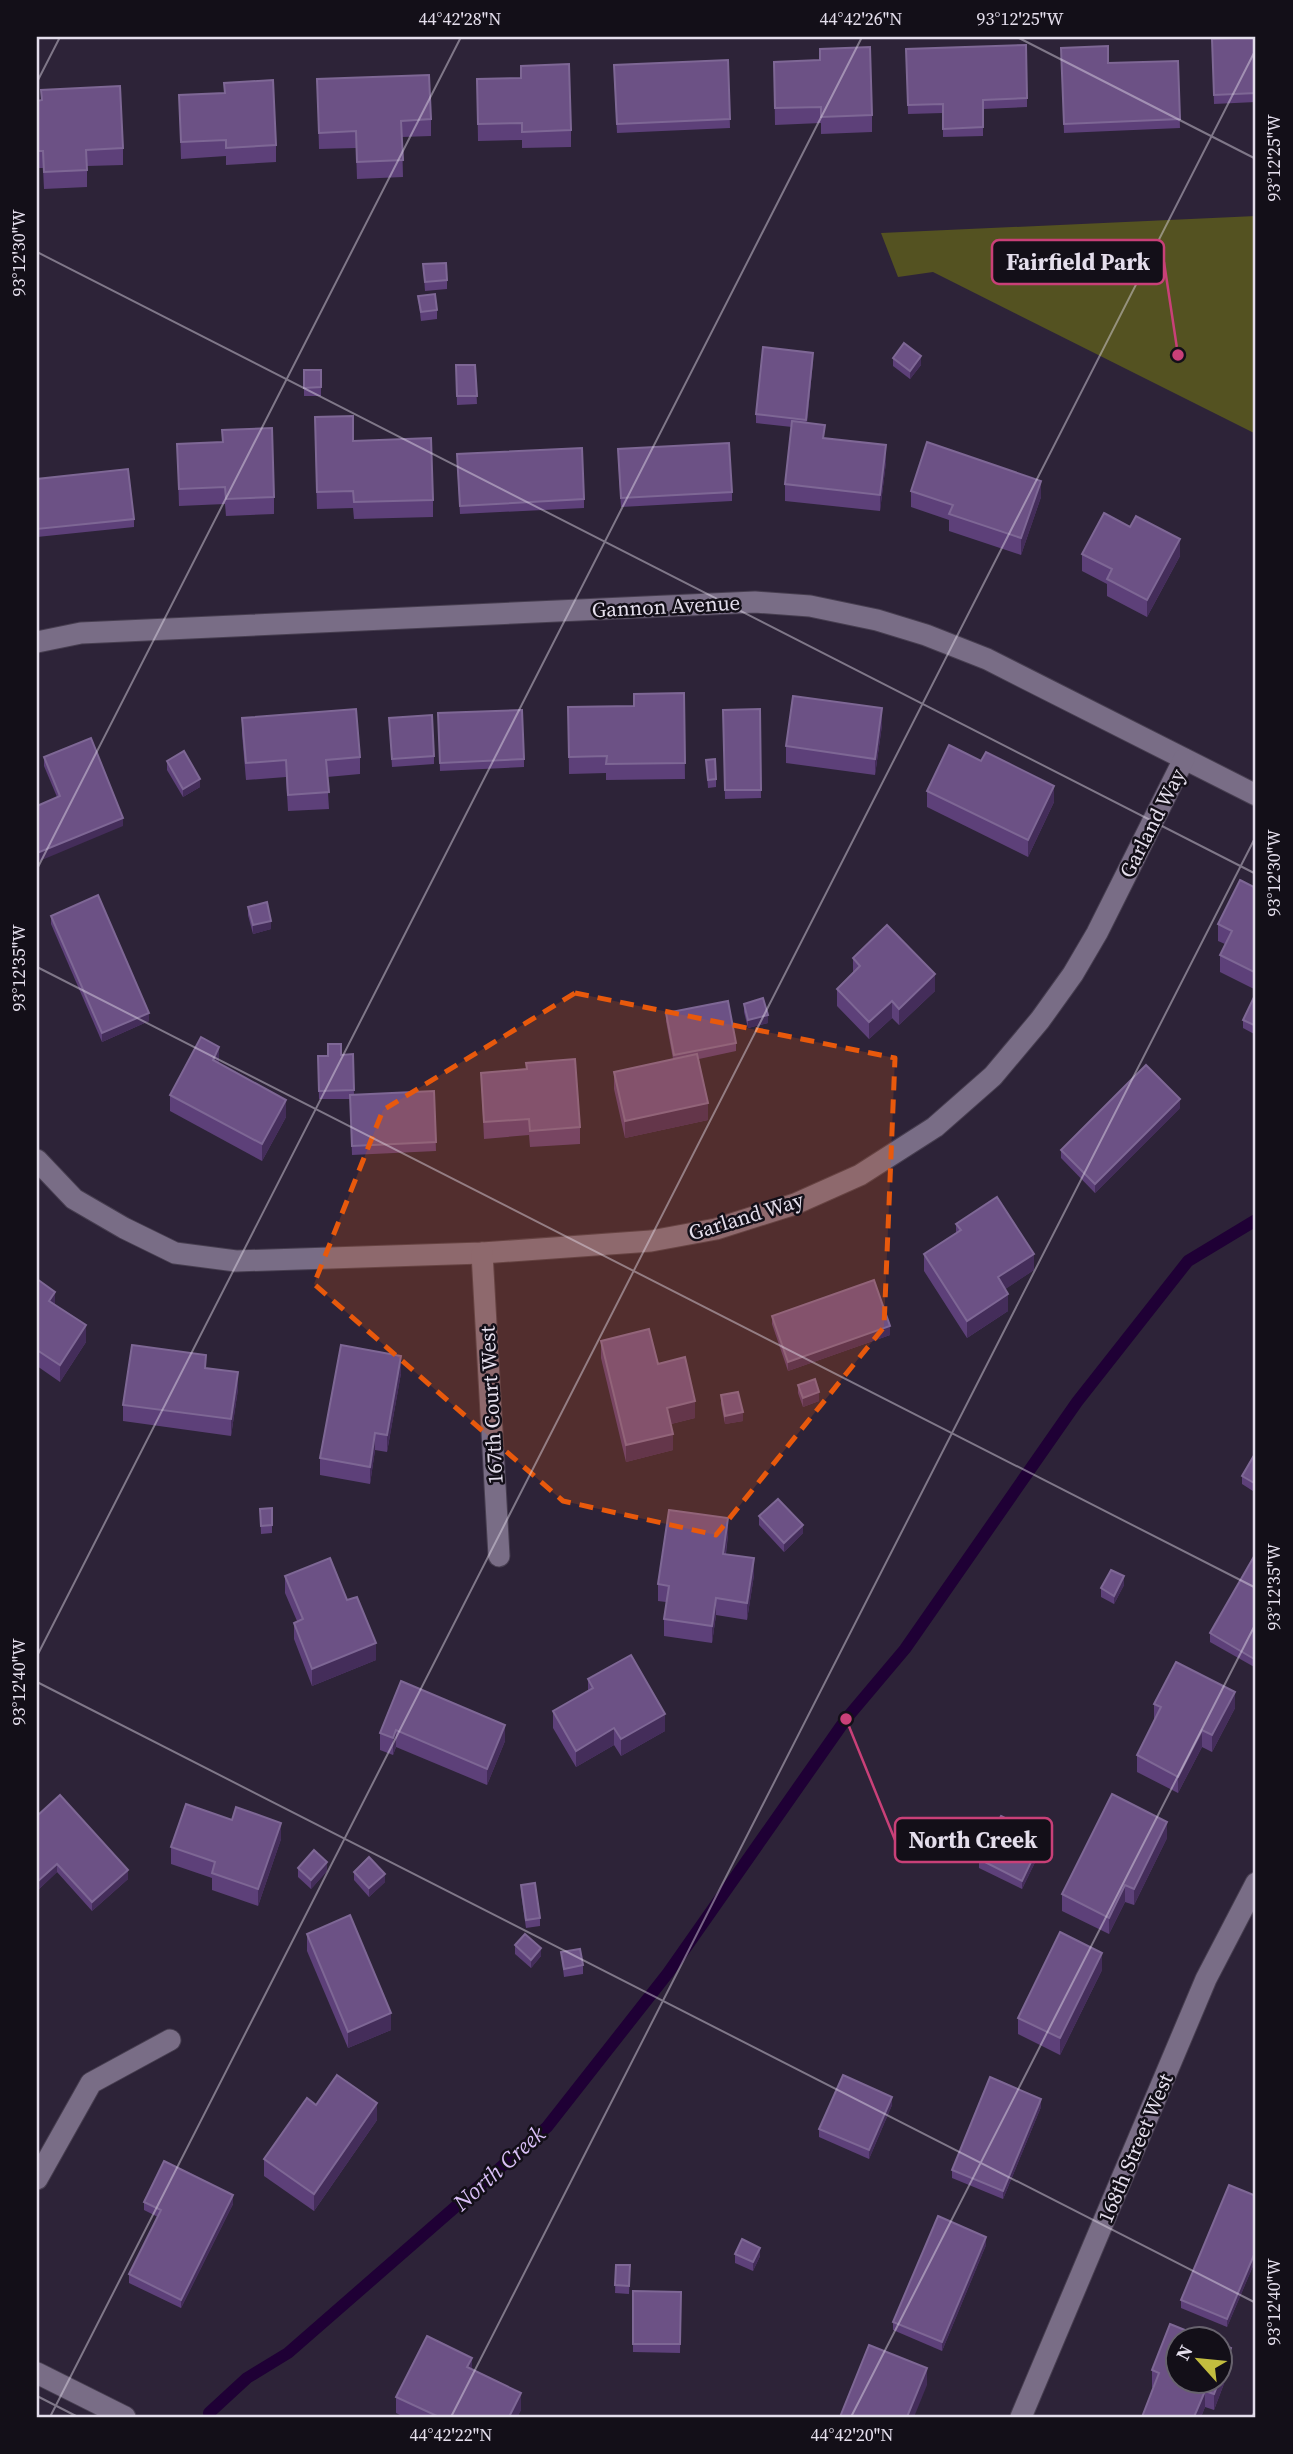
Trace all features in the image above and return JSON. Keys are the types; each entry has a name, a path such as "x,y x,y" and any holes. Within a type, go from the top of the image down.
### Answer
{"street":[{"name":"Gannon Avenue","path":"37,642 81,633 755,602 810,606 877,620 926,635 987,660 1256,795"},
{"name":"Garland Way","path":"37,1160 74,1199 124,1228 175,1253 236,1261 482,1253 651,1241 716,1229 795,1204 860,1175 935,1127 993,1076 1040,1020 1073,974 1097,933 1184,759"},
{"name":"167th Court West","path":"482,1253 499,1556"},
{"name":"168th Street West","path":"1021,2417 1206,1979 1256,1883"},
{"path":"37,2179 90,2083 170,2040"},
{"path":"37,2372 125,2417"}],"highlighted area":[{"path":"575,993 895,1058 884,1327 716,1535 563,1501 314,1284 383,1110"}],"shaded area":[{"path":"1256,216 1256,434 933,272 898,277 881,233"}],"building":[{"path":"1256,37 1256,93 1214,95 1212,39"},
{"path":"1026,45 1027,98 983,100 983,127 943,129 943,104 908,105 906,49"},
{"path":"1108,46 1108,63 1178,61 1180,119 1064,124 1061,48"},
{"path":"870,47 872,115 821,117 821,107 775,108 774,62 820,60 820,49"},
{"path":"728,60 730,119 617,124 614,65"},
{"path":"569,64 571,130 522,132 522,123 478,124 477,79 521,78 521,66"},
{"path":"429,75 431,119 401,121 403,160 357,162 356,131 319,133 317,79"},
{"path":"273,80 276,145 226,148 226,140 181,142 179,95 225,93 224,83"},
{"path":"120,86 123,148 86,150 87,170 44,172 43,151 37,151 37,101 42,100 41,90"},
{"path":"446,263 447,280 425,282 423,264"},
{"path":"435,294 437,310 421,312 418,296"},
{"path":"904,343 921,356 910,371 893,358"},
{"path":"763,347 813,353 806,420 756,414"},
{"path":"456,365 475,365 477,396 457,396"},
{"path":"304,370 321,370 321,387 304,388"},
{"path":"353,416 353,441 431,438 433,500 354,502 353,491 317,492 315,417"},
{"path":"792,421 825,425 823,438 886,445 880,495 785,484"},
{"path":"272,428 274,497 226,499 225,487 179,489 177,444 223,442 222,430"},
{"path":"927,442 1041,481 1021,538 949,514 953,505 911,491"},
{"path":"729,443 732,492 621,498 618,449"},
{"path":"582,448 584,499 460,506 457,454"},
{"path":"128,469 134,519 37,529 37,479"},
{"path":"1104,513 1130,527 1136,516 1180,539 1147,600 1107,579 1112,569 1082,554"},
{"path":"684,693 685,763 606,764 607,756 569,757 568,707 634,706 634,694"},
{"path":"793,696 882,708 875,759 786,746"},
{"path":"356,709 360,757 326,760 329,792 288,795 286,760 246,763 242,718"},
{"path":"760,709 761,790 725,790 723,710"},
{"path":"522,710 524,759 440,763 438,713"},
{"path":"432,715 434,756 392,759 389,718"},
{"path":"91,738 123,818 37,853 37,806 60,796 44,757"},
{"path":"949,745 981,761 986,752 1054,786 1028,840 927,791"},
{"path":"184,751 200,779 183,789 167,761"},
{"path":"715,759 716,779 708,780 706,760"},
{"path":"1240,880 1256,888 1256,973 1220,955 1232,931 1218,924"},
{"path":"98,895 149,1013 102,1033 51,916"},
{"path":"267,902 271,921 253,925 248,907"},
{"path":"887,925 935,974 899,1009 892,1001 869,1022 837,989 860,966 853,958"},
{"path":"1256,993 1256,1026 1243,1020"},
{"path":"763,998 768,1015 748,1020 744,1004"},
{"path":"728,1001 736,1043 674,1055 666,1013"},
{"path":"201,1037 219,1047 213,1060 286,1100 262,1144 170,1095"},
{"path":"328,1044 341,1044 341,1055 353,1054 354,1090 319,1091 318,1056 328,1056"},
{"path":"697,1054 708,1103 625,1121 614,1072"},
{"path":"575,1059 580,1127 530,1131 529,1119 484,1122 481,1073 527,1069 526,1063"},
{"path":"1146,1065 1180,1099 1095,1184 1061,1150"},
{"path":"434,1091 436,1142 352,1146 350,1095"},
{"path":"997,1197 1034,1254 998,1277 1008,1294 967,1321 924,1254 961,1230 956,1224"},
{"path":"37,1279 55,1292 49,1301 86,1325 60,1365 37,1350"},
{"path":"874,1280 890,1326 788,1362 772,1316"},
{"path":"649,1329 658,1364 685,1357 695,1401 667,1408 673,1434 626,1445 601,1341"},
{"path":"132,1345 206,1355 205,1368 238,1372 231,1419 123,1405"},
{"path":"341,1345 401,1356 387,1435 375,1433 370,1467 320,1458"},
{"path":"815,1379 819,1392 803,1398 798,1385"},
{"path":"738,1392 743,1412 725,1416 721,1395"},
{"path":"1256,1452 1256,1484 1242,1476"},
{"path":"778,1499 803,1525 784,1543 759,1516"},
{"path":"272,1508 272,1525 261,1526 260,1509"},
{"path":"669,1510 728,1518 723,1554 754,1558 747,1603 716,1598 712,1626 664,1619 669,1586 658,1584"},
{"path":"1256,1553 1256,1660 1210,1633"},
{"path":"330,1558 347,1600 357,1597 376,1643 312,1669 294,1623 303,1619 285,1576"},
{"path":"1111,1570 1124,1576 1114,1596 1101,1588"},
{"path":"631,1655 665,1714 621,1739 614,1728 576,1751 553,1711 593,1688 588,1679"},
{"path":"1176,1662 1235,1692 1212,1735 1202,1730 1178,1777 1137,1755 1161,1707 1154,1704"},
{"path":"401,1681 505,1725 487,1769 396,1730 393,1738 380,1733"},
{"path":"1112,1794 1167,1822 1134,1889 1125,1885 1109,1918 1062,1894"},
{"path":"60,1795 128,1870 92,1902 57,1864 37,1882 37,1816"},
{"path":"186,1804 232,1820 236,1807 281,1823 258,1889 212,1873 215,1862 171,1847"},
{"path":"1001,1816 1043,1837 1022,1881 979,1859"},
{"path":"314,1850 327,1862 311,1880 298,1868"},
{"path":"369,1857 385,1874 369,1888 354,1872"},
{"path":"535,1883 540,1918 526,1920 521,1885"},
{"path":"350,1915 391,2013 348,2032 307,1934"},
{"path":"1060,1932 1102,1953 1060,2038 1018,2018"},
{"path":"525,1934 541,1948 531,1960 515,1945"},
{"path":"580,1949 583,1965 564,1969 561,1952"},
{"path":"337,2075 377,2103 314,2194 264,2159 307,2098 316,2105"},
{"path":"843,2075 892,2097 869,2150 819,2129"},
{"path":"990,2077 1041,2099 1003,2191 952,2170"},
{"path":"164,2161 233,2195 181,2300 129,2274 161,2210 144,2202"},
{"path":"1229,2185 1256,2196 1256,2250 1227,2319 1181,2300"},
{"path":"938,2216 986,2237 942,2342 893,2322"},
{"path":"742,2239 760,2248 753,2262 735,2254"},
{"path":"616,2265 630,2265 629,2286 615,2285"},
{"path":"633,2291 681,2292 680,2344 633,2344"},
{"path":"427,2336 472,2358 467,2367 521,2393 509,2417 439,2417 396,2397"},
{"path":"1164,2339 1164,2394 1204,2394 1194,2417 1142,2417 1159,2373 1152,2370"},
{"path":"869,2345 927,2368 907,2417 840,2417"}],"waterway":[{"name":"North Creek","path":"209,2413 247,2378 288,2353 547,2127 668,1973 846,1719 905,1649 1077,1402 1188,1261 1256,1220"}],"place":[{"name":"Fairfield Park","path":"1178,355"},
{"name":"North Creek","path":"846,1719"}]}
